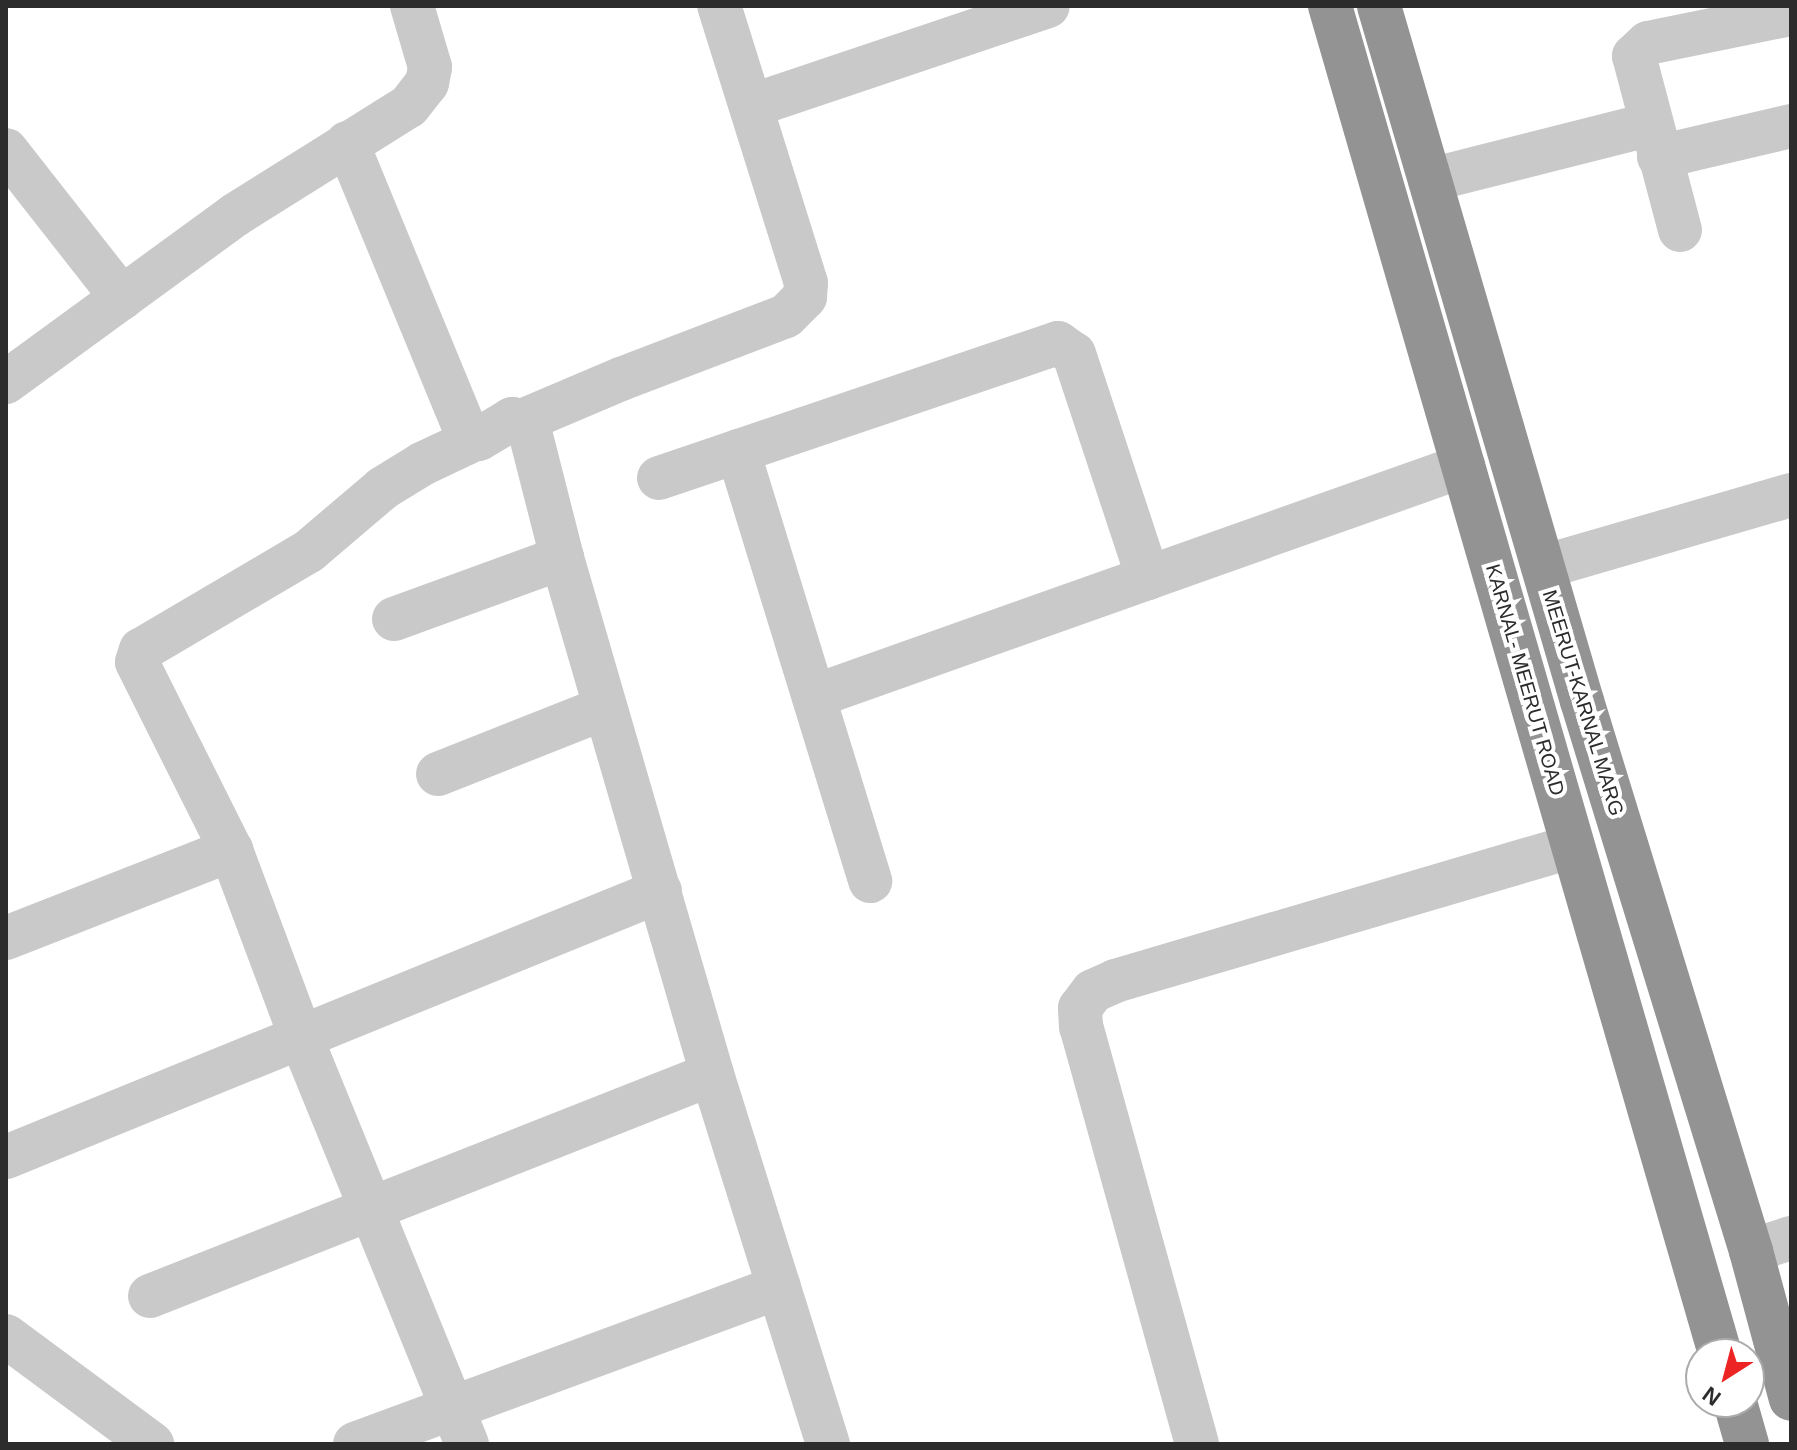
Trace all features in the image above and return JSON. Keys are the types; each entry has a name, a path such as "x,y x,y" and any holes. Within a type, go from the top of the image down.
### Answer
{"highway":[{"name":"KARNAL- MEERUT ROAD","path":"1330,6 1715,1338"},
{"name":"MEERUT-KARNAL MARG","path":"1379,6 1543,567 1771,1244 1791,1399"},
{"path":"1740,1418 1747,1444"}],"street":[{"path":"6,382 235,215 409,106 427,83 430,67 412,6"},
{"path":"459,1425 300,1035 231,850 137,662 141,650 309,551 383,488 422,464 512,419 522,421 621,379 786,316 805,297 806,283 719,6"},
{"path":"751,106 1048,6"},
{"path":"1680,230 1634,64 1639,48 1648,43 1791,14"},
{"path":"1430,180 1655,140 1791,126"},
{"path":"347,143 473,440"},
{"path":"6,150 122,298"},
{"path":"659,478 1058,343 1074,354 1148,578"},
{"path":"522,421 530,432 562,558 712,1074 828,1444"},
{"path":"738,451 870,881"},
{"path":"815,696 1463,466"},
{"path":"1543,567 1791,495"},
{"path":"394,619 562,558"},
{"path":"438,774 605,708"},
{"path":"1197,1444 1081,1027 1080,1008 1093,991 1115,981 1573,846"},
{"path":"6,938 231,850"},
{"path":"6,1157 660,891"},
{"path":"150,1296 712,1074"},
{"path":"355,1444 459,1425 779,1287"},
{"path":"6,1336 152,1444"}]}
